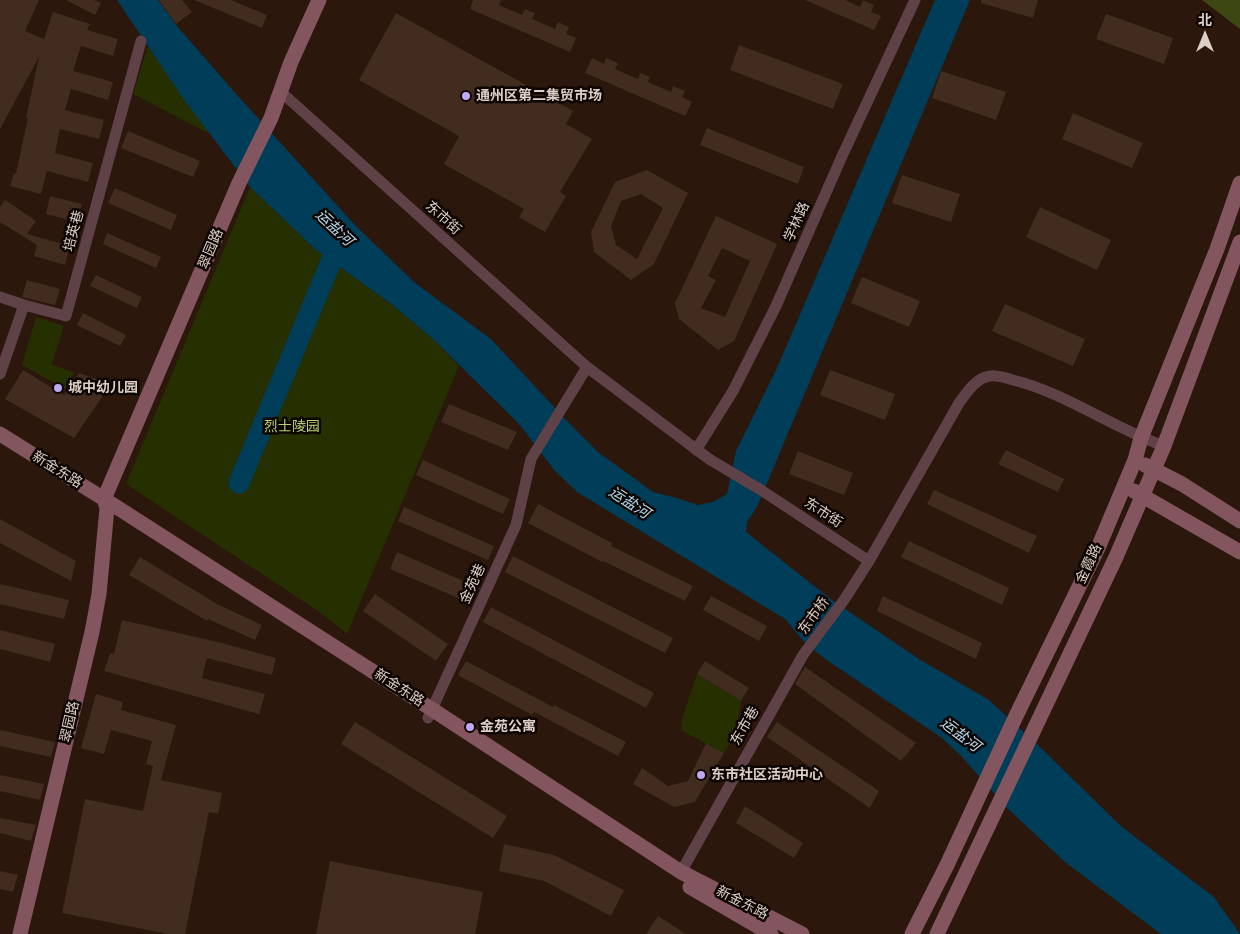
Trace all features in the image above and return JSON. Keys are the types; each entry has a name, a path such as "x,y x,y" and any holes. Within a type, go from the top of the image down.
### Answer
{"main road":[{"name":"翠园路","path":"20,934 92,632 99,594 106,504 239,183 271,118 280,91 319,0"},
{"name":"金霞路","path":"912,934 948,865 1016,716 1098,548 1135,460 1141,438 1217,249 1240,183"},
{"name":"金霞路","path":"937,934 1116,556 1164,446 1240,242"},
{"name":"新金东路","path":"0,434 431,714 681,872 802,934"},
{"name":"新金东路","path":"0,445 106,504"},
{"path":"1135,460 1182,484 1240,521"},
{"path":"1124,486 1142,494 1240,552"},
{"name":"新金东路","path":"431,714 675,879 771,934"}],"street":[{"name":"学林路","path":"696,450 733,391 776,306 847,146 915,0"},
{"name":"培英巷","path":"24,306 66,316 141,41"},
{"name":"东市街","path":"280,91 587,367 709,459 761,490 869,560"},
{"path":"0,297 24,306 0,374"},
{"name":"金苑巷","path":"431,714 516,525 531,459 587,367"},
{"name":"东市桥","path":"808,649 844,600 869,560 959,403 969,389 980,379 991,376 1034,385 1141,438 1164,446"},
{"name":"东市巷","path":"681,872 808,649"}],"green space":[{"path":"1202,0 1240,0 1240,29"},
{"path":"148,46 210,134 133,94"},
{"name":"烈士陵园","path":"250,187 315,249 394,306 434,340 459,366 347,634 321,613 126,484"},
{"path":"36,317 64,326 52,364 74,373 65,389 22,365"},
{"path":"697,674 741,701 736,733 724,753 682,731 681,722"}],"water":[{"name":"运盐河","path":"117,0 158,0 177,26 237,95 355,225 414,282 491,339 598,452 653,492 698,505 713,502 727,494 736,451 777,368 935,0 970,0 757,507 747,522 746,532 832,600 919,659 989,700 1122,827 1214,897 1240,934 1161,934 1065,862 1008,809 962,757 942,738 828,661 806,644 785,619 577,492 555,471 519,424 434,340 394,306 315,249 250,187 185,101"}],"building":[{"path":"0,0 39,0 25,31 44,39 53,12 90,24 87,30 118,39 113,56 81,46 73,71 113,82 108,100 71,89 65,110 104,120 99,139 60,129 55,153 93,163 88,182 47,171 41,194 10,186 14,173 16,174 39,57 0,129"},
{"path":"66,0 94,0 101,3 95,15"},
{"path":"159,0 182,0 192,12 176,24"},
{"path":"194,0 231,0 267,15 262,28"},
{"path":"473,0 501,0 499,5 522,15 525,9 535,13 532,19 555,29 558,22 569,27 566,34 576,38 570,52 470,9"},
{"path":"805,0 845,0 860,7 863,0 874,5 871,12 881,16 874,30"},
{"path":"981,0 1038,0 1033,18 981,3"},
{"name":"通州区第二集贸市场","path":"396,13 573,111 566,124 592,139 560,192 566,196 545,232 519,217 524,209 444,164 459,136 359,80"},
{"path":"1106,14 1173,38 1164,64 1096,39"},
{"path":"739,45 843,84 833,109 730,70"},
{"path":"592,58 604,64 606,58 618,63 615,69 638,79 640,73 650,77 648,82 671,92 673,86 685,91 682,97 692,102 685,116 585,73"},
{"path":"941,71 1006,92 996,120 932,98"},
{"path":"1073,113 1143,143 1132,168 1062,139"},
{"path":"707,128 804,167 798,184 700,145"},
{"path":"128,131 200,161 193,177 121,148"},
{"path":"647,170 688,193 654,264 631,280 594,252 591,232 615,182","holes":["641,194 663,208 637,259 616,245 611,226 621,201"]},
{"path":"902,175 960,194 951,222 892,203"},
{"path":"115,188 177,215 171,230 108,203"},
{"path":"50,196 82,204 77,222 46,214"},
{"path":"5,200 36,221 27,234 70,246 65,265 34,256 37,245 0,222 0,207"},
{"path":"1040,207 1111,240 1097,270 1026,237"},
{"path":"716,216 777,244 734,341 718,350 679,319 675,303","holes":["722,248 750,261 725,317 701,308 716,280 708,276"]},
{"path":"107,233 161,257 156,268 103,244"},
{"path":"96,275 142,297 137,308 90,286"},
{"path":"862,277 920,301 909,327 851,303"},
{"path":"27,280 60,289 55,305 22,297"},
{"path":"1005,304 1085,339 1073,366 992,331"},
{"path":"83,313 126,335 120,346 77,325"},
{"path":"23,370 64,395 79,373 111,384 74,438 5,399"},
{"path":"830,370 895,394 885,420 820,395"},
{"path":"449,404 517,432 508,450 441,422"},
{"path":"1006,450 1064,479 1058,492 998,464"},
{"path":"798,451 853,473 844,495 789,474"},
{"path":"423,460 510,499 503,514 416,475"},
{"path":"934,490 1037,536 1029,553 927,504"},
{"path":"538,504 612,543 611,546 693,586 685,601 602,562 528,523"},
{"path":"404,507 494,546 488,560 398,521"},
{"path":"0,519 76,561 71,581 0,543"},
{"path":"909,541 1009,588 1002,605 901,557"},
{"path":"397,552 477,587 470,603 390,569"},
{"path":"513,556 673,638 665,653 505,572"},
{"path":"140,557 217,604 262,625 255,640 208,619 207,621 129,575"},
{"path":"0,584 69,600 64,619 0,604"},
{"path":"375,594 448,644 436,661 363,611"},
{"path":"711,596 767,626 759,641 703,610"},
{"path":"883,596 982,643 976,659 877,611"},
{"path":"491,607 654,693 646,708 483,622"},
{"path":"122,620 222,643 276,658 272,675 207,658 202,678 265,694 259,714 104,671 110,653 114,654"},
{"path":"0,630 55,644 50,662 0,649"},
{"path":"466,661 553,707 554,705 626,742 618,756 534,712 532,715 458,675"},
{"path":"705,661 749,688 741,701 697,674"},
{"path":"805,667 916,743 901,761 795,684"},
{"path":"96,694 123,702 121,710 176,725 161,780 222,793 218,814 209,812 185,934 168,934 62,913 85,799 143,811 153,766 146,764 152,741 111,730 104,754 81,748"},
{"path":"355,722 507,816 493,838 341,744"},
{"path":"777,722 879,791 870,808 767,737"},
{"path":"0,730 55,742 51,757 0,746"},
{"name":"东市社区活动中心","path":"706,743 724,753 695,802 674,807 633,784 642,768 668,786 688,781"},
{"path":"0,775 44,784 40,800 0,791"},
{"path":"745,806 803,843 794,858 736,823"},
{"path":"0,818 36,825 31,841 0,833"},
{"path":"504,844 554,855 624,890 611,916 544,881 499,871"},
{"path":"330,861 483,892 475,934 316,934"},
{"path":"0,871 18,875 13,892 0,889"},
{"path":"658,916 686,934 646,934"}],"waterway":[{"name":"运盐河","path":"239,483 342,235"}],"place":[{"name":"通州区第二集贸市场","path":"466,96"},
{"name":"城中幼儿园","path":"58,388"},
{"name":"金苑公寓","path":"470,727"},
{"name":"东市社区活动中心","path":"701,775"}]}
